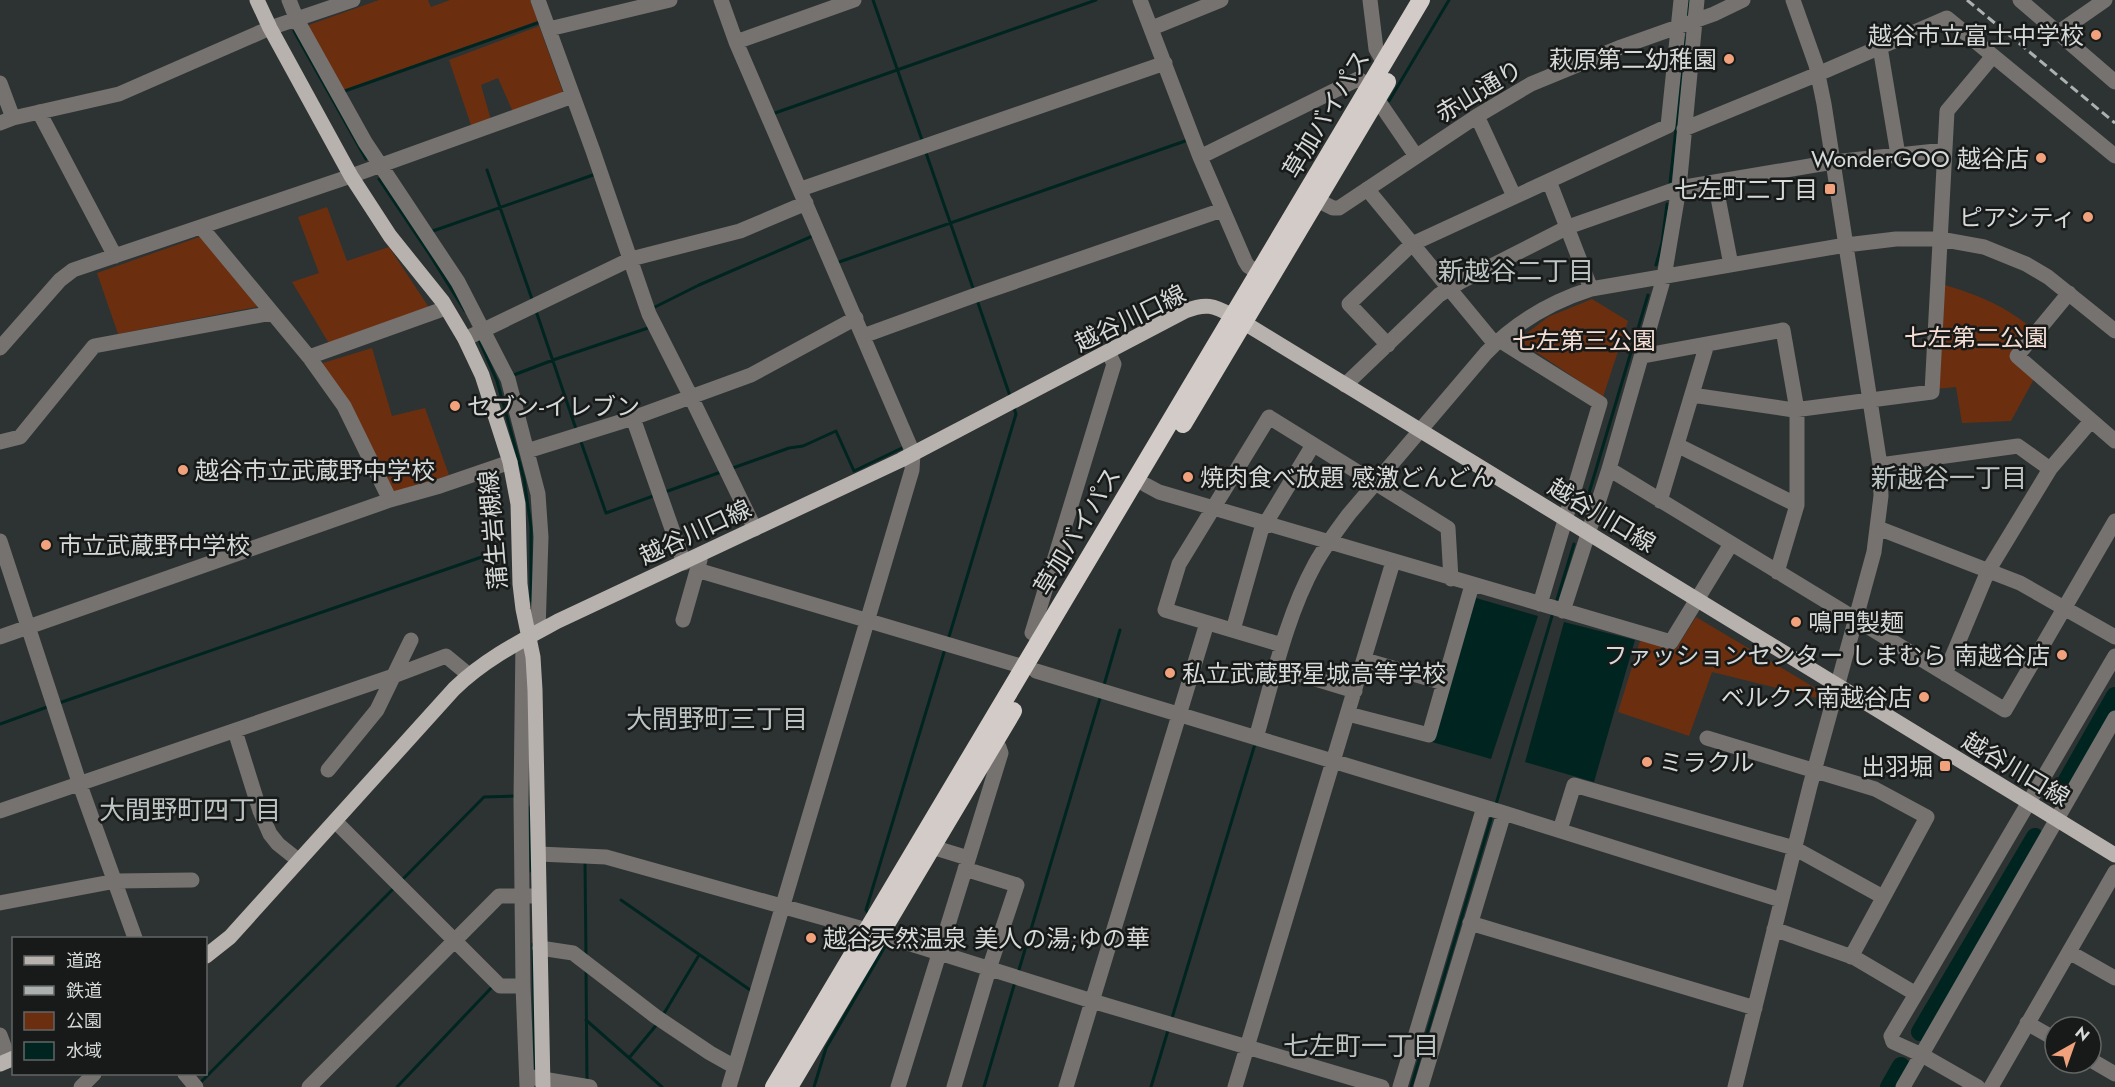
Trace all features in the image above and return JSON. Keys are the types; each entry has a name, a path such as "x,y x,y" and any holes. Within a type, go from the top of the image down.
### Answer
{"highway":[{"name":"草加バイパス","path":"1264,276 1317,200 1374,92 1384,63 1421,0"},
{"name":"草加バイパス","path":"789,1087 873,932 932,847 993,744 1030,669 1041,637 1238,320 1374,92 1435,0"},
{"name":"草加バイパス","path":"774,1087 873,932 1030,669 1146,485 1238,320"}],"main road":[{"name":"蒲生岩槻線","path":"257,0 351,176 390,236 446,308 465,339 482,375 510,462 518,504 520,584 530,636 536,690 540,948 535,1082"},
{"name":"越谷川口線","path":"207,955 230,937 436,708 469,675 505,649 690,566 702,554 913,453 1197,307 1209,305 1218,308 1421,431 2115,855"}],"street":[{"path":"289,0 297,20 365,142 458,282 508,379 538,494 541,537 530,636 521,800 523,986 535,1082 590,1087"},
{"path":"0,83 7,120 119,94 270,28 353,0"},
{"path":"538,0 649,314 754,529"},
{"path":"549,29 670,0"},
{"path":"721,0 736,42 913,453 912,470 729,1087"},
{"path":"736,42 854,0"},
{"path":"1140,0 1222,210 1245,261 1264,276"},
{"path":"1152,28 1221,0"},
{"path":"1370,0 1376,49 1384,63"},
{"path":"1388,345 1349,304 1412,244 1668,126 1680,0"},
{"path":"1563,611 1609,469 1664,277 1679,188 1697,0"},
{"name":"赤山通り","path":"1317,200 1333,208 1339,208 1477,116 1531,84 1695,21 1743,0"},
{"path":"1735,1087 1794,848 1869,569 1878,528 1881,496 1880,465 1818,74 1793,0"},
{"path":"2020,0 2115,82"},
{"path":"2059,32 2104,0"},
{"path":"1684,129 1947,18 2115,156"},
{"path":"1880,47 1898,155"},
{"path":"1692,395 1797,410 1932,392 1947,111 1993,56"},
{"path":"465,339 631,260 740,231 804,196 1165,63"},
{"path":"1200,157 1359,79 1374,92 1416,156"},
{"path":"0,348 60,280 73,270 351,176 573,96"},
{"path":"39,112 115,256"},
{"path":"1477,116 1514,196"},
{"path":"1345,385 1438,295 1568,228 1679,188 1833,162 1945,150"},
{"path":"1549,181 1592,289"},
{"path":"1715,182 1731,265"},
{"path":"1367,189 1448,289 1497,342 1600,403 1540,604"},
{"path":"863,336 1222,210"},
{"path":"201,227 309,357 344,406 390,500"},
{"path":"1256,738 1282,645 1305,585 1329,543 1376,483 1497,342 1529,316 1572,295 1592,289 1846,245 1896,238 1940,238 1984,247 2026,264 2048,277 2115,331"},
{"path":"2068,293 2018,356 2115,441"},
{"path":"309,357 446,308"},
{"path":"0,442 20,437 94,346 272,313"},
{"path":"527,452 633,418 751,375 856,318"},
{"path":"1642,356 1783,330 1797,410 1797,505 1777,572"},
{"path":"1660,501 1707,344"},
{"path":"1041,637 1032,633 1114,364 1108,352"},
{"path":"1282,645 1165,610 1179,564 1269,417 1448,528 1451,579"},
{"path":"633,418 690,566 683,620"},
{"path":"1945,674 1988,571 2050,469 2091,421"},
{"path":"1233,630 1265,523 1312,445"},
{"path":"1677,445 1797,505"},
{"path":"1880,465 2018,446 2050,469"},
{"path":"0,637 390,500 510,462"},
{"path":"1609,469 2005,710 2115,521"},
{"path":"1146,485 1159,492 1329,543 1671,642 1731,544"},
{"path":"1878,528 2020,583 2115,637"},
{"path":"0,541 80,785 134,937"},
{"path":"1235,1087 1393,562"},
{"path":"690,566 1560,830 1782,900"},
{"path":"1348,714 1429,735 1472,585"},
{"path":"1066,1087 1207,623"},
{"path":"328,770 377,710 411,640"},
{"path":"0,811 446,656 469,675"},
{"path":"1978,1087 1922,1055 1893,1042 1891,1036 2115,656"},
{"path":"1365,660 1444,683"},
{"path":"1276,667 1355,691"},
{"path":"1904,1087 2056,819 2111,735 2115,718"},
{"path":"235,731 260,811 270,834 298,860"},
{"path":"1707,738 1875,789 1927,817 1851,957"},
{"path":"898,1087 1001,753 999,747 993,744"},
{"path":"970,784 989,794"},
{"path":"1560,830 1574,785 1794,848 1883,897"},
{"path":"1400,1087 1484,807"},
{"path":"1420,1087 1504,813"},
{"path":"335,821 500,986 523,986"},
{"path":"932,847 1017,885 954,1087"},
{"path":"539,854 606,857 873,932 1092,1001 1382,1087"},
{"path":"1990,1087 2115,872"},
{"path":"0,903 116,881 192,880"},
{"path":"309,1087 499,896 540,896"},
{"path":"1470,923 1755,1008"},
{"path":"1774,929 1851,957 1916,994"},
{"path":"540,948 573,953 655,1016 735,1067"},
{"path":"2069,951 2115,978"},
{"path":"2027,1023 2043,1032"},
{"path":"0,1035 8,1061"},
{"path":"81,1087 93,1075"},
{"path":"186,1075 196,1087"}],"green space":[{"path":"379,0 428,0 431,7 450,0 530,0 538,21 340,91 306,26"},
{"path":"539,26 564,95 513,112 498,78 481,85 491,120 472,128 449,60"},
{"path":"327,207 347,261 389,247 430,309 330,345 292,282 319,273 298,217"},
{"path":"202,236 261,306 118,334 97,273"},
{"name":"七左第二公園","path":"1942,284 1989,301 2031,327 2010,355 2034,379 2011,421 1962,423 1956,387 1935,389"},
{"name":"七左第三公園","path":"1592,299 1628,321 1603,397 1518,340 1548,317"},
{"path":"372,348 392,416 425,408 449,475 391,495 323,372 323,363"},
{"path":"1696,617 1822,692 1821,699 1712,672 1689,736 1618,712 1640,641 1676,649"}],"water":[{"path":"1476,598 1538,616 1491,759 1432,742"},
{"path":"1564,622 1635,640 1594,782 1525,762"}],"waterway":[{"path":"873,0 922,140"},
{"path":"775,113 1096,0"},
{"path":"1389,101 1449,0"},
{"path":"1687,13 1689,0"},
{"path":"342,92 540,22"},
{"path":"294,31 366,159"},
{"path":"1670,183 1686,38"},
{"path":"839,262 1188,140"},
{"path":"925,150 974,291"},
{"path":"487,170 533,302"},
{"path":"430,232 593,175"},
{"path":"379,179 465,311"},
{"path":"1656,265 1662,243 1667,204"},
{"path":"653,308 699,285 815,235"},
{"path":"1583,513 1648,295"},
{"path":"977,300 1010,396"},
{"path":"536,311 576,429"},
{"path":"511,376 648,328"},
{"path":"479,340 497,381 524,479 531,527 531,601"},
{"path":"948,640 1016,414 1014,408"},
{"path":"730,469 789,448 803,446 836,431 854,471 904,447"},
{"path":"580,439 606,513 656,495"},
{"path":"665,492 721,472"},
{"path":"1556,603 1574,544"},
{"path":"59,703 505,549"},
{"path":"1496,804 1552,616"},
{"path":"1104,685 1120,630"},
{"path":"869,915 866,910 945,649"},
{"path":"1018,973 1101,695"},
{"path":"2058,796 2115,696"},
{"path":"0,724 50,706"},
{"path":"1172,1018 1255,744"},
{"path":"401,881 484,797 515,796"},
{"path":"530,807 531,871"},
{"path":"1411,1087 1491,819"},
{"path":"1920,1032 2035,837"},
{"path":"585,862 586,957"},
{"path":"200,1083 394,888"},
{"path":"621,900 753,992"},
{"path":"814,1087 826,1048 887,943"},
{"path":"533,944 535,1068"},
{"path":"663,1015 699,955"},
{"path":"586,970 587,1083"},
{"path":"984,1087 1015,982"},
{"path":"397,1087 493,986"},
{"path":"586,1020 662,1087"},
{"path":"629,1058 658,1023"},
{"path":"1151,1087 1169,1027"},
{"path":"1889,1087 1901,1066"}],"railway":[{"path":"1967,0 2115,123"}],"place":[{"name":"越谷市立富士中学校","path":"2096,35"},
{"name":"萩原第二幼稚園","path":"1729,59"},
{"name":"WonderGOO 越谷店","path":"2041,158"},
{"name":"七左町二丁目","path":"1830,189"},
{"name":"ピアシティ","path":"2088,217"},
{"name":"セブン-イレブン","path":"455,406"},
{"name":"越谷市立武蔵野中学校","path":"183,470"},
{"name":"焼肉食べ放題 感激どんどん","path":"1188,477"},
{"name":"市立武蔵野中学校","path":"46,545"},
{"name":"鳴門製麺","path":"1796,622"},
{"name":"ファッションセンター しまむら 南越谷店","path":"2062,655"},
{"name":"私立武蔵野星城高等学校","path":"1170,673"},
{"name":"ベルクス南越谷店","path":"1924,697"},
{"name":"ミラクル","path":"1647,762"},
{"name":"出羽堀","path":"1945,766"},
{"name":"越谷天然温泉 美人の湯;ゆの華","path":"811,938"}],"district":[{"name":"新越谷二丁目","path":"1516,271"},
{"name":"新越谷一丁目","path":"1949,478"},
{"name":"大間野町三丁目","path":"717,719"},
{"name":"大間野町四丁目","path":"190,810"},
{"name":"七左町一丁目","path":"1361,1046"}]}
